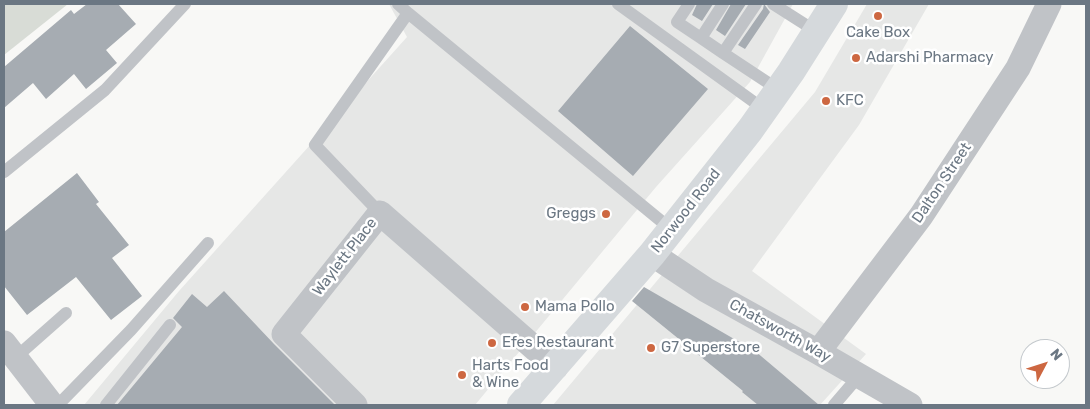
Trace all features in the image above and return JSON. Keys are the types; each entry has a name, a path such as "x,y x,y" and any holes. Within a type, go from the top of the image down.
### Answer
{"main road":[{"name":"Norwood Road","path":"521,405 556,367 672,230 772,100 834,4"}],"street":[{"name":"Dalton Street","path":"818,352 921,216 1018,68 1049,4"},
{"name":"Waylett Place","path":"356,405 284,334 380,213 556,367"},
{"name":"Chatsworth Way","path":"652,254 706,290 910,405"},
{"path":"10,351 52,405"}],"lane":[{"path":"398,4 672,230"},
{"path":"618,4 772,100"},
{"path":"689,4 677,22 723,54 772,100"},
{"path":"701,38 723,4"},
{"path":"723,54 756,4"},
{"path":"773,4 817,32"},
{"path":"4,172 105,90 178,6"},
{"path":"380,213 315,145 408,13"},
{"path":"58,405 131,330 208,242"},
{"path":"10,351 66,313"},
{"path":"106,405 170,325"},
{"path":"834,405 858,377"}],"shaded area":[{"path":"4,4 68,4 4,55"},
{"path":"389,4 793,4 750,82 656,187 475,405 84,405 179,291 407,37"},
{"path":"867,4 929,4 859,125 752,271 866,354 820,405 553,405 815,92"}],"building":[{"path":"87,4 118,4 136,24 106,50 117,63 86,89 74,74 46,99 33,83 4,108 4,67 71,10 74,14"},
{"path":"697,4 713,4 702,21 692,15"},
{"path":"731,4 746,4 725,36 716,30"},
{"path":"764,4 770,12 745,49 738,45 763,9"},
{"path":"630,26 708,89 633,176 558,111"},
{"path":"77,173 99,202 96,204 129,245 112,258 142,296 111,320 76,277 27,315 4,286 4,232"},
{"path":"644,287 755,351 819,405 758,405 632,301"},
{"path":"224,291 335,405 117,405 182,327 173,318 192,294 207,307"}],"place":[{"name":"Cake Box","path":"878,16"},
{"name":"Adarshi Pharmacy","path":"856,58"},
{"name":"KFC","path":"826,101"},
{"name":"Greggs","path":"606,214"},
{"name":"Mama Pollo","path":"525,307"},
{"name":"Efes Restaurant","path":"492,343"},
{"name":"G7 Superstore","path":"651,348"},
{"name":"Harts Food & Wine","path":"462,375"}]}
